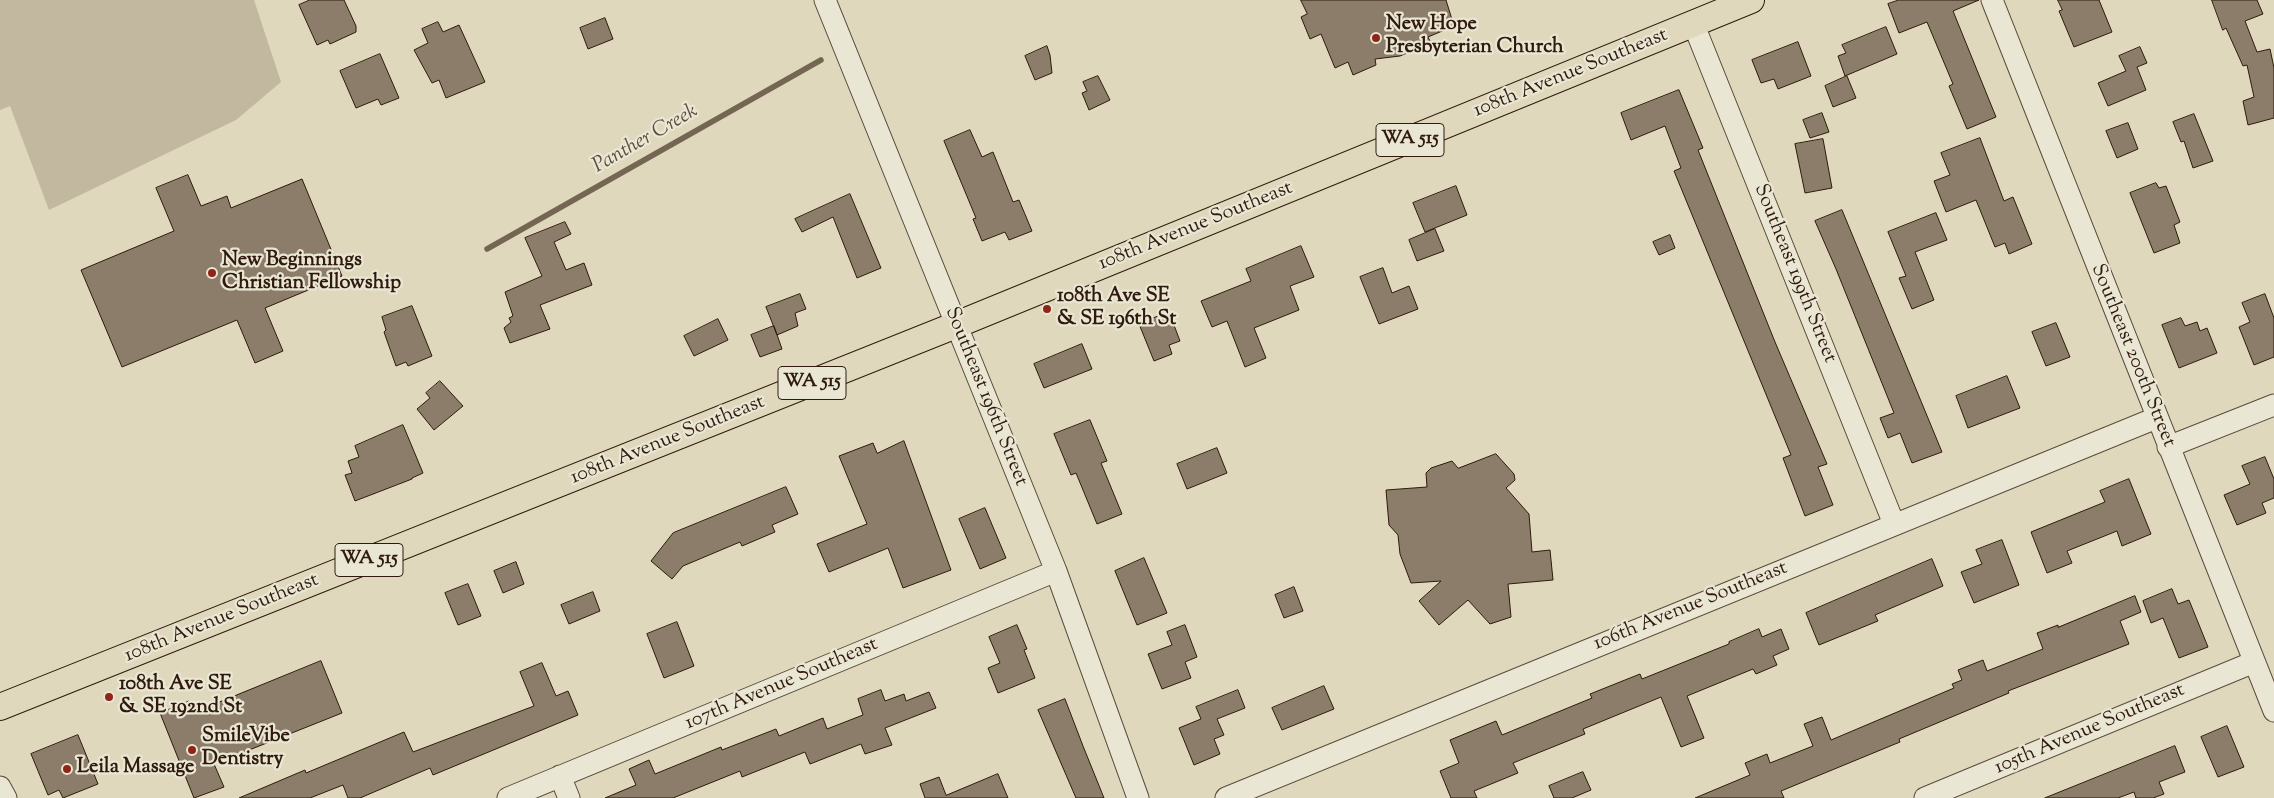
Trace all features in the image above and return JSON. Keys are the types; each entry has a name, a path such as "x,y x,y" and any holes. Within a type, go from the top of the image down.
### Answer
{"main road":[{"name":"108th Avenue Southeast","path":"0,707 956,326 1751,0"}],"street":[{"name":"Southeast 196th Street","path":"825,0 1056,571 1138,798"},
{"name":"Southeast 200th Street","path":"1992,0 2156,418 2274,711"},
{"name":"Southeast 199th Street","path":"1693,23 1894,524"},
{"path":"2168,447 2274,405"},
{"name":"106th Avenue Southeast","path":"1226,798 2156,418"},
{"name":"107th Avenue Southeast","path":"508,798 1056,571"},
{"name":"105th Avenue Southeast","path":"1925,798 2254,662"},
{"path":"560,776 569,798"},
{"path":"0,787 6,798"}],"shaded area":[{"path":"0,0 254,0 281,82 236,120 49,210 10,106 0,110"}],"building":[{"path":"310,0 344,0 356,26 356,32 330,44 328,40 317,45 299,5"},
{"name":"New Hope Presbyterian Church","path":"1301,0 1446,0 1454,26 1428,37 1431,43 1400,56 1375,59 1376,65 1353,75 1348,62 1335,68 1321,34 1310,39 1301,17 1307,14"},
{"path":"1899,0 1979,0 1953,11 1996,117 1967,129 1949,86 1953,84 1927,22 1899,33 1888,4"},
{"path":"2058,0 2099,0 2112,32 2074,47 2059,11 2062,10"},
{"path":"2212,0 2257,0 2263,14 2245,21 2257,52 2270,49 2274,68 2274,118 2248,125 2243,101 2254,97 2247,65 2243,66 2226,28 2223,30"},
{"path":"605,18 613,39 588,49 580,28"},
{"path":"438,22 443,32 459,25 485,82 446,98 439,80 432,83 414,50 428,43 422,29"},
{"path":"1886,27 1897,54 1845,76 1838,56 1846,53 1842,45"},
{"path":"1798,42 1811,76 1778,89 1774,79 1761,83 1752,60"},
{"path":"1047,46 1052,73 1035,80 1025,56"},
{"path":"2140,47 2147,63 2137,67 2146,90 2108,106 2098,83 2126,71 2119,56"},
{"path":"380,54 399,98 381,105 378,99 356,108 340,71"},
{"path":"1098,76 1110,100 1089,110 1082,93 1087,91 1083,82"},
{"path":"1847,76 1856,98 1833,107 1825,86"},
{"path":"1679,90 1703,148 1698,150 1775,342 1827,464 1818,467 1833,505 1805,516 1783,458 1791,455 1674,171 1681,168 1665,126 1631,140 1621,113"},
{"path":"1822,113 1829,132 1810,138 1803,120"},
{"path":"2194,114 2213,161 2193,168 2184,141 2181,142 2173,122"},
{"path":"2128,123 2138,149 2117,158 2106,131"},
{"path":"970,130 982,157 993,152 1013,202 1019,200 1032,231 1009,240 1005,232 982,241 973,219 976,218 944,141"},
{"path":"1980,138 2004,201 2013,197 2032,244 2009,254 2005,243 1995,247 1976,200 1946,212 1934,181 1950,175 1941,153"},
{"path":"1823,139 1832,188 1805,193 1795,144"},
{"name":"New Beginnings Christian Fellowship","path":"188,175 201,206 227,196 231,208 302,179 342,276 265,308 283,351 255,363 237,320 122,367 81,270 174,231 156,188"},
{"path":"2156,183 2159,188 2166,186 2180,222 2174,225 2180,243 2154,253 2130,193"},
{"path":"1456,186 1467,215 1425,232 1413,203"},
{"path":"850,194 881,268 857,278 833,217 802,232 795,219"},
{"path":"1842,210 1942,452 1912,463 1900,433 1888,438 1880,418 1894,413 1815,221"},
{"path":"1936,213 1947,240 1915,252 1934,300 1912,309 1899,278 1906,276 1888,232"},
{"path":"565,222 571,234 554,242 566,270 584,263 592,285 540,305 550,329 510,343 504,328 511,322 509,318 513,316 505,292 542,276 525,238"},
{"path":"1435,229 1444,251 1417,261 1409,240"},
{"path":"1670,235 1675,248 1659,255 1653,242"},
{"path":"1301,246 1314,277 1290,286 1299,310 1254,328 1266,358 1245,367 1227,321 1212,327 1201,301 1251,281 1246,269"},
{"path":"1383,268 1392,293 1409,286 1418,309 1379,324 1360,277"},
{"path":"800,294 806,309 795,313 798,326 777,335 766,307"},
{"path":"2265,294 2274,318 2274,357 2254,365 2239,327 2250,322 2242,303"},
{"path":"412,306 432,356 408,366 406,362 396,366 384,332 386,330 382,317"},
{"path":"1169,312 1180,341 1169,345 1172,354 1154,361 1139,324"},
{"path":"2181,318 2185,326 2197,322 2200,331 2207,328 2217,353 2179,368 2162,325"},
{"path":"718,319 728,340 694,356 684,336"},
{"path":"2056,323 2070,357 2046,366 2032,332"},
{"path":"774,326 782,349 760,357 751,335"},
{"path":"1082,344 1092,369 1044,388 1034,364"},
{"path":"2007,376 2020,408 1968,428 1956,396"},
{"path":"440,381 463,406 434,430 417,409 430,398 426,393"},
{"path":"1090,420 1107,461 1101,463 1122,514 1097,524 1076,473 1071,475 1054,434"},
{"path":"403,425 423,473 355,501 345,475 352,473 348,461 359,457 355,446"},
{"path":"904,441 951,570 903,588 888,548 829,572 817,544 867,524 839,456 873,443 877,453"},
{"path":"1217,448 1227,473 1187,489 1177,464"},
{"path":"1496,454 1514,474 1515,480 1506,488 1529,514 1532,552 1550,550 1553,580 1508,584 1511,617 1490,624 1468,600 1439,625 1419,601 1441,581 1411,583 1400,554 1398,535 1389,525 1386,490 1427,487 1426,473 1431,468 1452,461 1458,468"},
{"path":"2265,457 2274,479 2274,498 2262,503 2266,513 2237,525 2224,495 2250,484 2242,466"},
{"path":"2129,479 2151,534 2122,546 2117,531 2067,551 2072,563 2047,573 2031,532 2105,502 2100,491"},
{"path":"786,487 798,514 772,525 775,532 742,546 740,542 683,566 672,579 651,561 673,533"},
{"path":"985,508 1006,558 980,569 959,519"},
{"path":"2002,540 2019,585 1974,603 1961,572 1982,564 1976,550"},
{"path":"1144,558 1167,613 1137,625 1115,571"},
{"path":"1932,559 1943,586 1875,615 1878,621 1819,645 1806,613"},
{"path":"516,562 524,584 503,593 494,571"},
{"path":"468,584 481,616 458,625 445,593"},
{"path":"1294,587 1303,611 1284,618 1275,595"},
{"path":"2172,589 2178,604 2189,600 2208,647 2179,658 2163,618 2151,623 2143,601"},
{"path":"593,592 600,611 569,624 561,605"},
{"path":"2135,596 2141,612 2120,621 2129,644 2008,691 2009,693 1899,739 1900,742 1781,791 1784,798 1695,798 1750,775 1745,763 1767,754 1770,763 1813,746 1804,724 1822,717 1831,740 1954,688 1952,684 1962,680 1958,670 1983,660 1987,671 2043,649 2037,633 2058,625 2058,627"},
{"path":"677,622 694,666 664,678 647,634"},
{"path":"1017,625 1027,649 1024,650 1035,678 998,693 988,668 1000,663 989,637"},
{"path":"1185,625 1197,657 1185,662 1191,678 1162,689 1148,654 1172,645 1167,632"},
{"path":"1759,629 1762,637 1781,629 1789,649 1773,656 1777,665 1756,674 1753,669 1687,696 1704,738 1681,747 1661,697 1583,729 1585,734 1513,763 1518,773 1474,791 1477,798 1451,798 1440,771 1459,763 1450,740 1496,721 1502,735 1592,698 1590,694 1640,674 1642,679 1729,644 1729,642"},
{"path":"321,661 342,713 214,764 224,787 194,798 160,713 189,701 194,712"},
{"path":"542,663 556,696 568,691 578,715 433,775 430,768 360,798 348,798 343,785 310,798 239,798 305,770 306,773 404,732 413,752 534,706 520,672"},
{"path":"1324,686 1334,709 1282,730 1272,708"},
{"path":"881,690 885,701 904,694 906,701 929,692 936,708 885,728 892,745 865,754 861,744 810,764 805,752 742,777 740,771 673,798 605,798 636,785 629,769 649,760 655,774 721,747 722,750 776,729 779,736 823,718 827,729 863,715 858,699"},
{"path":"1238,690 1245,708 1217,719 1224,735 1214,739 1220,754 1194,765 1179,728 1201,719 1196,707"},
{"path":"1065,699 1104,798 1076,798 1038,710"},
{"path":"2227,726 2244,767 2218,777 2201,737"},
{"path":"78,735 98,784 63,798 59,790 48,795 31,754"},
{"path":"2175,746 2185,772 2159,782 2164,794 2153,798 2136,798 2134,792 2118,798 2045,798"},
{"path":"1583,772 1591,790 1572,798 1554,798 1549,786"},
{"path":"998,774 1008,798 925,798 920,784 939,777 946,795"}],"waterway":[{"name":"Panther Creek","path":"487,249 821,60"}],"place":[{"name":"New Hope Presbyterian Church","path":"1376,38"},
{"name":"New Beginnings Christian Fellowship","path":"212,273"},
{"name":"108th Ave SE & SE 196th St","path":"1047,309"},
{"name":"108th Ave SE & SE 192nd St","path":"109,697"},
{"name":"SmileVibe Dentistry","path":"192,750"},
{"name":"Leila Massage","path":"67,769"}]}
